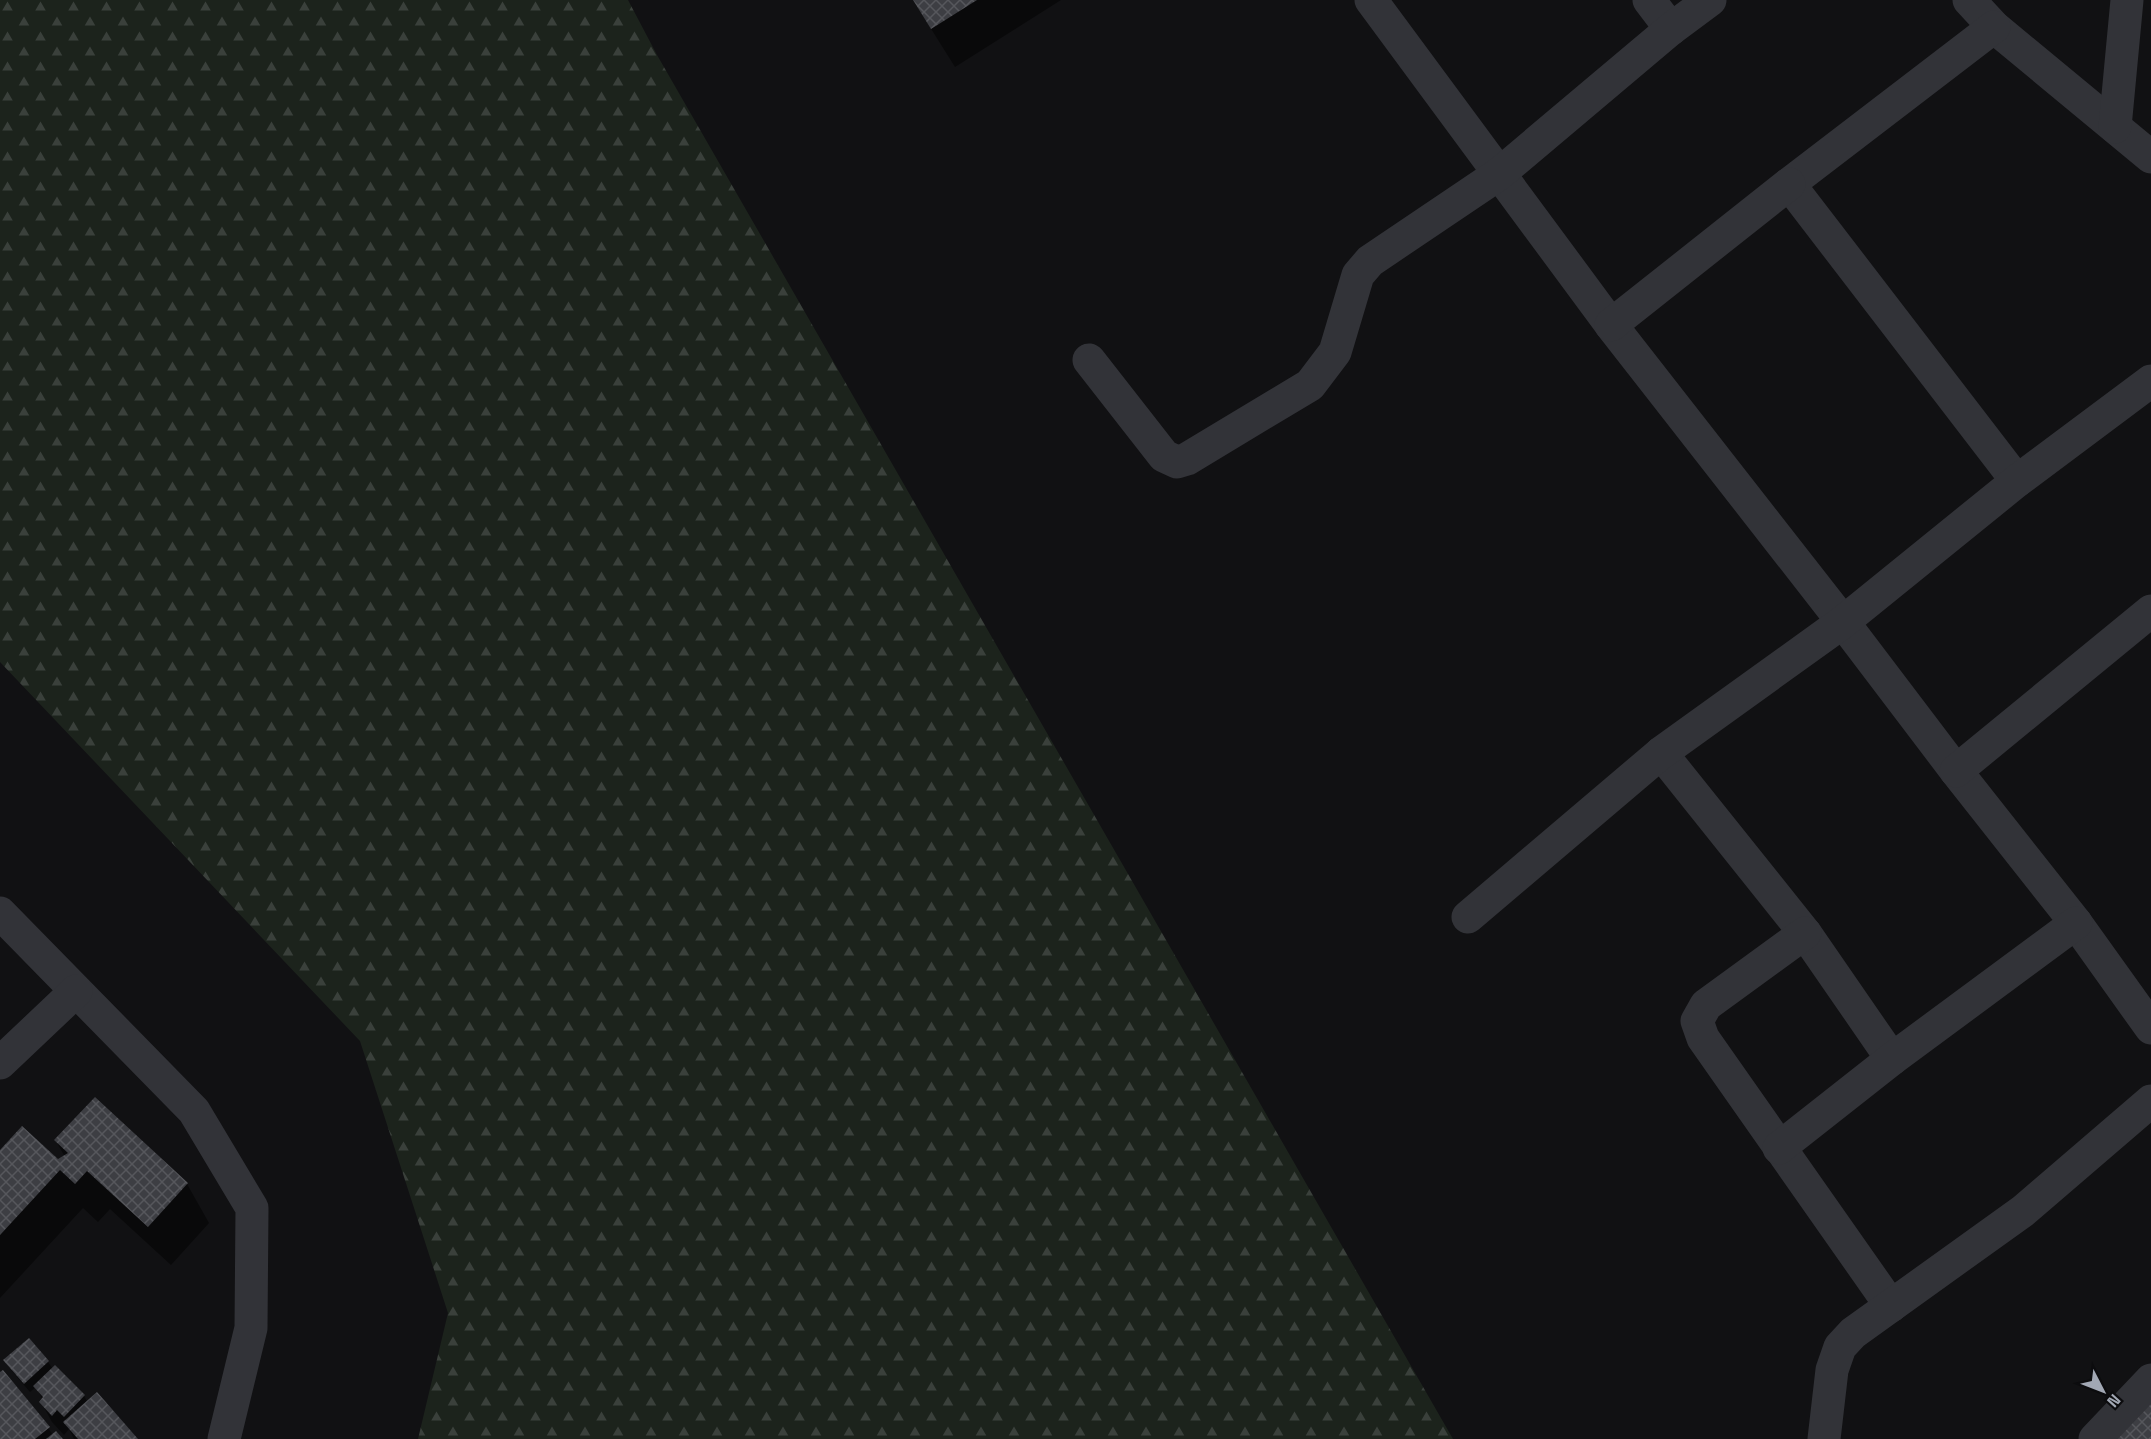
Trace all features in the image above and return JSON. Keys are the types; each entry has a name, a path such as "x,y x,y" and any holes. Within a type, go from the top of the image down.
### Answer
{"street":[{"path":"1371,0 1611,325 2076,923 2151,1028"},
{"path":"1649,0 1671,28"},
{"path":"1089,360 1164,456 1177,462 1187,459 1310,385 1335,352 1358,275 1371,261 1499,174 1671,28 1710,0"},
{"path":"1969,0 1994,27 2151,157"},
{"path":"2115,127 2127,0"},
{"path":"1611,325 1789,184 1994,27"},
{"path":"1789,184 2017,482"},
{"path":"1468,917 1661,753 1843,622 2017,482 2151,381"},
{"path":"1956,771 2148,621"},
{"path":"1661,753 1805,933 1892,1059"},
{"path":"0,913 194,1111 252,1208 251,1328 224,1439"},
{"path":"1779,1148 1892,1059 2076,923"},
{"path":"1805,933 1706,1005 1697,1021 1703,1038 1891,1306"},
{"path":"0,1063 76,991"},
{"path":"1824,1439 1823,1431 1832,1370 1840,1347 1853,1333 2023,1211 2151,1101"},
{"path":"2095,1439 2151,1380"}],"green space":[{"path":"0,0 628,0 657,55 1453,1439 418,1439 448,1313 360,1041 0,662"}],"building":[{"path":"913,0 977,0 931,29"},
{"path":"95,1097 188,1183 148,1227 87,1171 75,1184 60,1170 0,1235 0,1150 22,1126 58,1159 68,1153 54,1140"},
{"path":"29,1338 49,1361 24,1384 3,1360"},
{"path":"55,1365 85,1395 64,1417 57,1410 52,1416 39,1402 43,1397 33,1386"},
{"path":"3,1370 50,1427 35,1439 0,1439 0,1372"},
{"path":"97,1392 138,1439 78,1439 63,1422"},
{"path":"2151,1396 2151,1439 2110,1439"},
{"path":"56,1431 63,1439 46,1439"}]}
